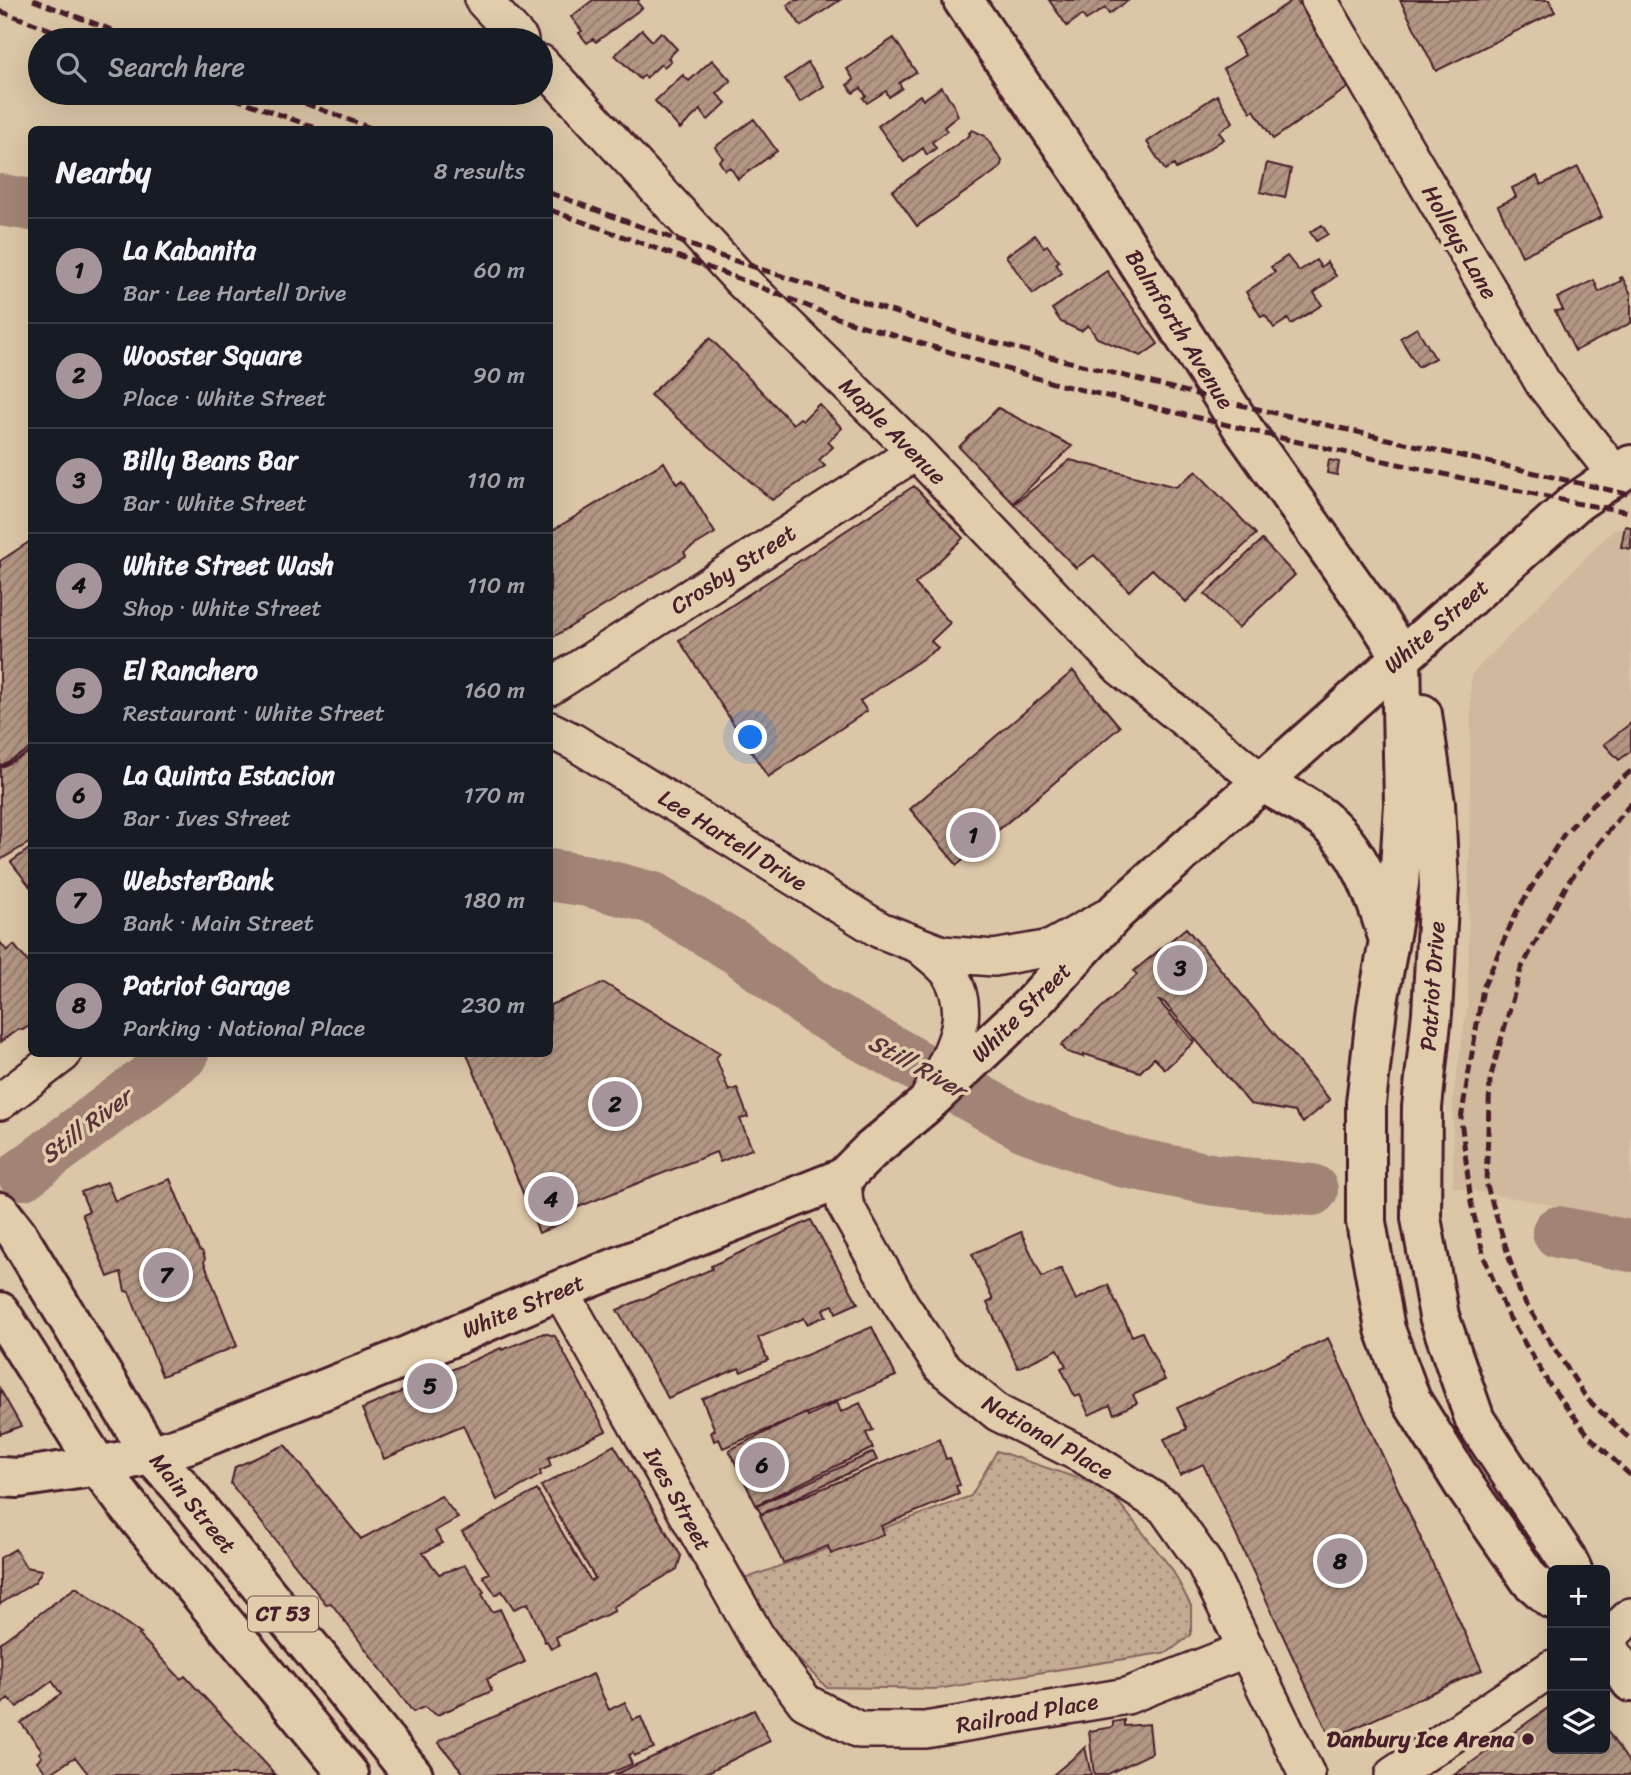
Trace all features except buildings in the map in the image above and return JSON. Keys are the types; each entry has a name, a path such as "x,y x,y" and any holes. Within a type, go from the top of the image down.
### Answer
{"main road":[{"name":"Balmforth Avenue","path":"963,0 1079,170 1244,430 1401,656"},
{"name":"White Street","path":"0,1477 18,1478 98,1466 187,1444 393,1362 560,1290 843,1178 918,1110 975,1038 1030,1007 1117,911 1575,503 1623,469"},
{"name":"Patriot Drive","path":"1401,656 1404,804 1399,884 1377,1008 1366,1103 1366,1222 1385,1329 1411,1400 1464,1485 1530,1580 1547,1595"},
{"name":"Patriot Drive","path":"1401,656 1423,717 1435,804 1439,887 1432,1013 1422,1107 1421,1218 1436,1303 1475,1420 1570,1565"},
{"name":"Patriot Drive","path":"1262,782 1323,819 1357,857 1375,895 1389,940"},
{"name":"Main Street","path":"0,1212 17,1234 151,1455 192,1501 413,1775"},
{"name":"CT 53","path":"0,1312 98,1466 125,1502 349,1775"},
{"path":"1610,1650 1631,1682"}],"street":[{"path":"483,0 509,28"},
{"name":"Holleys Lane","path":"1319,0 1543,383 1623,469"},
{"name":"Maple Avenue","path":"553,76 740,279 916,452 1121,668 1262,782"},
{"name":"Crosby Street","path":"553,685 916,452"},
{"name":"Lee Hartell Drive","path":"553,732 880,930 942,954 994,958 1051,948 1117,911"},
{"name":"Lee Hartell Drive","path":"919,945 951,975 975,1038"},
{"path":"0,1102 59,1057"},
{"name":"National Place","path":"843,1178 845,1205 900,1303 941,1366 998,1413 1086,1457 1165,1507 1205,1564 1307,1775"},
{"name":"Ives Street","path":"560,1290 758,1639 805,1702"},
{"path":"1610,1638 1631,1616"},
{"name":"Railroad Place","path":"805,1702 859,1730 925,1730 1127,1696 1247,1649"},
{"path":"1393,1775 1547,1671"}],"shaded area":[{"path":"1615,528 1631,531 1631,1219 1453,1187 1453,1098 1468,1002 1471,675"},
{"path":"997,1451 1107,1488 1172,1569 1191,1606 1191,1635 1168,1652 937,1689 826,1687 766,1627 739,1581 971,1496"}],"waterway":[{"path":"0,200 28,204"},
{"name":"Still River","path":"553,875 588,881 653,898 741,951 818,1010 1025,1126 1121,1161 1215,1180 1312,1190"},
{"name":"Still River","path":"23,1174 179,1057"},
{"name":"Still River","path":"1558,1232 1631,1246"}],"railway":[{"path":"33,0 106,28"},
{"path":"0,11 46,28"},
{"path":"253,105 311,126"},
{"path":"309,105 365,126"},
{"path":"553,194 720,256 968,336 1227,402 1631,495"},
{"path":"553,211 740,279 840,319 1053,383 1294,441 1575,503 1631,512"},
{"path":"1631,771 1602,795 1564,834 1516,913 1483,988 1461,1119 1471,1203 1484,1257 1506,1312 1549,1384 1590,1437 1631,1476"},
{"path":"1631,803 1569,881 1521,969 1490,1079 1486,1183 1521,1296 1587,1399 1631,1440"}],"place":[{"name":"La Kabanita","path":"973,835"},
{"name":"Billy Beans Bar","path":"1180,968"},
{"name":"Wooster Square","path":"615,1104"},
{"name":"White Street Wash","path":"551,1199"},
{"name":"WebsterBank","path":"166,1275"},
{"name":"El Ranchero","path":"430,1386"},
{"name":"La Quinta Estacion","path":"762,1465"},
{"name":"Patriot Garage","path":"1340,1561"},
{"name":"Danbury Ice Arena","path":"1528,1739"}]}
